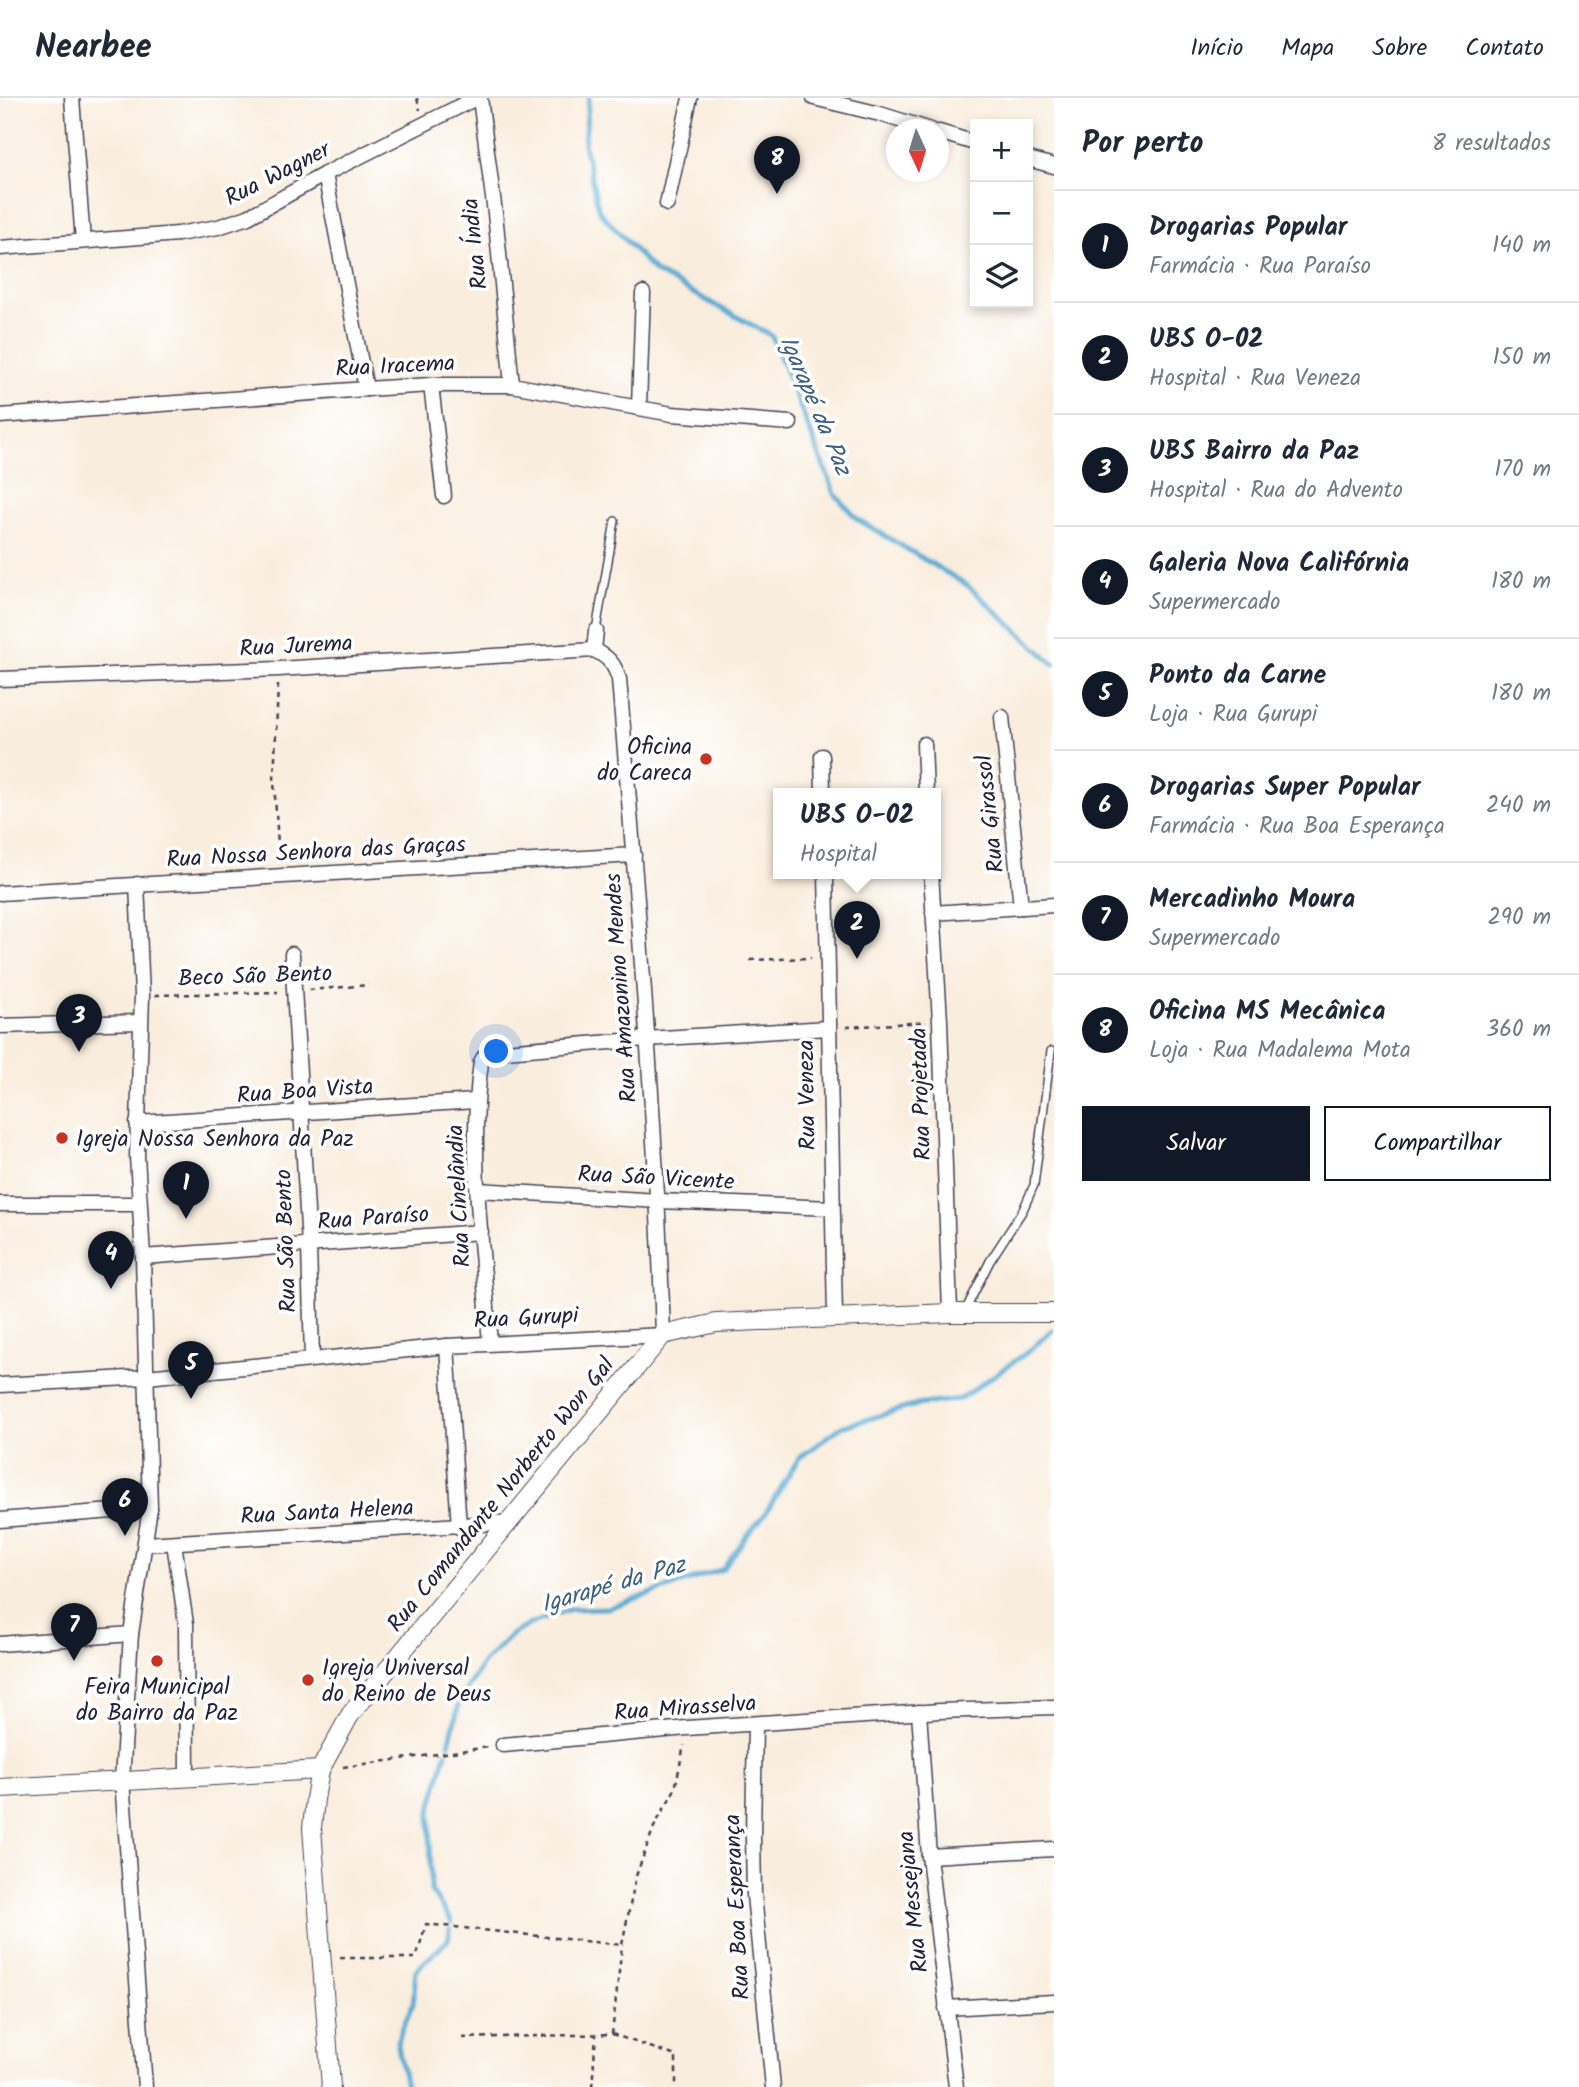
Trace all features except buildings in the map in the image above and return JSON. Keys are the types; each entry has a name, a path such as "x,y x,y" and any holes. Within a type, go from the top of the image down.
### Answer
{"street":[{"path":"72,98 83,240"},
{"name":"Rua Wagner","path":"0,248 178,234 218,227 247,217 325,174 478,98"},
{"name":"Rua Índia","path":"478,98 495,213 512,384"},
{"path":"667,204 690,98"},
{"path":"814,98 896,119"},
{"path":"949,135 970,141"},
{"path":"1033,160 1054,166"},
{"path":"325,174 366,388"},
{"path":"639,406 643,293"},
{"name":"Rua Iracema","path":"0,415 366,388 512,384 672,414 790,424"},
{"path":"431,385 444,496"},
{"path":"594,650 596,631"},
{"name":"Rua Jurema","path":"0,679 279,669 594,650"},
{"name":"Rua Amazonino Mendes","path":"594,650 608,657 616,667 619,678 659,1201 663,1335"},
{"name":"Rua Girassol","path":"1002,717 1021,907"},
{"path":"923,744 926,788"},
{"path":"822,755 823,788"},
{"name":"Rua Nossa Senhora das Graças","path":"0,893 634,855"},
{"name":"Rua Veneza","path":"826,879 835,1317"},
{"name":"Rua Projetada","path":"931,879 957,1313"},
{"path":"137,884 142,995 136,1123 138,1204 143,1257 150,1508 131,1634 122,1780 145,2087"},
{"path":"933,913 1054,905"},
{"name":"Rua São Bento","path":"292,954 313,1359"},
{"path":"0,1026 139,1022"},
{"path":"646,1039 828,1028"},
{"name":"Rua Cinelândia","path":"491,1343 478,1191 475,1101 481,1062 493,1052 646,1039"},
{"name":"Rua Boa Vista","path":"136,1123 475,1101"},
{"name":"Rua São Vicente","path":"478,1191 831,1208"},
{"path":"0,1204 138,1204"},
{"name":"Rua Paraíso","path":"143,1257 481,1232"},
{"name":"Rua Gurupi","path":"0,1385 147,1377 447,1346 663,1335 716,1323 957,1313 1054,1313"},
{"name":"Rua Comandante Norberto Won Gal","path":"331,2087 312,1828 320,1770 350,1715 663,1335"},
{"path":"447,1346 459,1527"},
{"path":"0,1520 150,1508"},
{"name":"Rua Santa Helena","path":"146,1544 511,1522"},
{"path":"174,1543 186,1624 187,1776"},
{"path":"0,1644 131,1634"},
{"name":"Rua Mirasselva","path":"503,1745 688,1728 919,1712 1054,1707"},
{"name":"Rua Messejana","path":"919,1712 929,1856 956,2087"},
{"name":"Rua Boa Esperança","path":"755,1725 754,1895 773,2087"},
{"path":"0,1788 320,1770"},
{"path":"929,1856 1054,1849"},
{"path":"946,2008 1054,2002"}],"lane":[{"path":"596,631 615,521"},
{"path":"957,1313 1023,1210 1034,1185 1051,1051"}],"path":[{"path":"279,669 274,781 281,877"},
{"path":"750,960 828,957"},
{"name":"Beco São Bento","path":"142,995 295,992 369,985"},
{"path":"828,1028 940,1021"},
{"path":"612,2034 622,1945 636,1876 654,1827 675,1789 688,1728"},
{"path":"320,1770 503,1745"},
{"path":"322,1959 416,1958 426,1924 622,1945"},
{"path":"462,2038 612,2034 676,2056 676,2087"},
{"path":"592,2087 596,2035"}],"waterway":[{"name":"Igarapé da Paz","path":"589,98 584,145 599,211 655,272 772,336 835,494 857,519 967,585 1054,664"},
{"name":"Igarapé da Paz","path":"449,1744 460,1700 483,1663 511,1635 530,1624 571,1609 608,1608 723,1569 765,1514 799,1458 841,1427 916,1405 960,1399 1029,1351 1052,1330"},
{"name":"Igarapé da Paz","path":"446,1753 430,1813 431,1891 451,1922"},
{"name":"Igarapé da Paz","path":"406,2087 397,2041 413,2004 416,1970 448,1940 450,1929"}],"place":[{"name":"Oficina MS Mecânica","path":"777,194"},
{"name":"Oficina do Careca","path":"706,759"},
{"name":"UBS O-02","path":"857,959"},
{"name":"UBS Bairro da Paz","path":"79,1052"},
{"name":"Igreja Nossa Senhora da Paz","path":"62,1138"},
{"name":"Drogarias Popular","path":"186,1219"},
{"name":"Galeria Nova Califórnia","path":"111,1289"},
{"name":"Ponto da Carne","path":"191,1399"},
{"name":"Drogarias Super Popular","path":"125,1536"},
{"name":"Mercadinho Moura","path":"74,1661"},
{"name":"Feira Municipal do Bairro da Paz","path":"157,1661"},
{"name":"Igreja Universal do Reino de Deus","path":"308,1680"}]}
